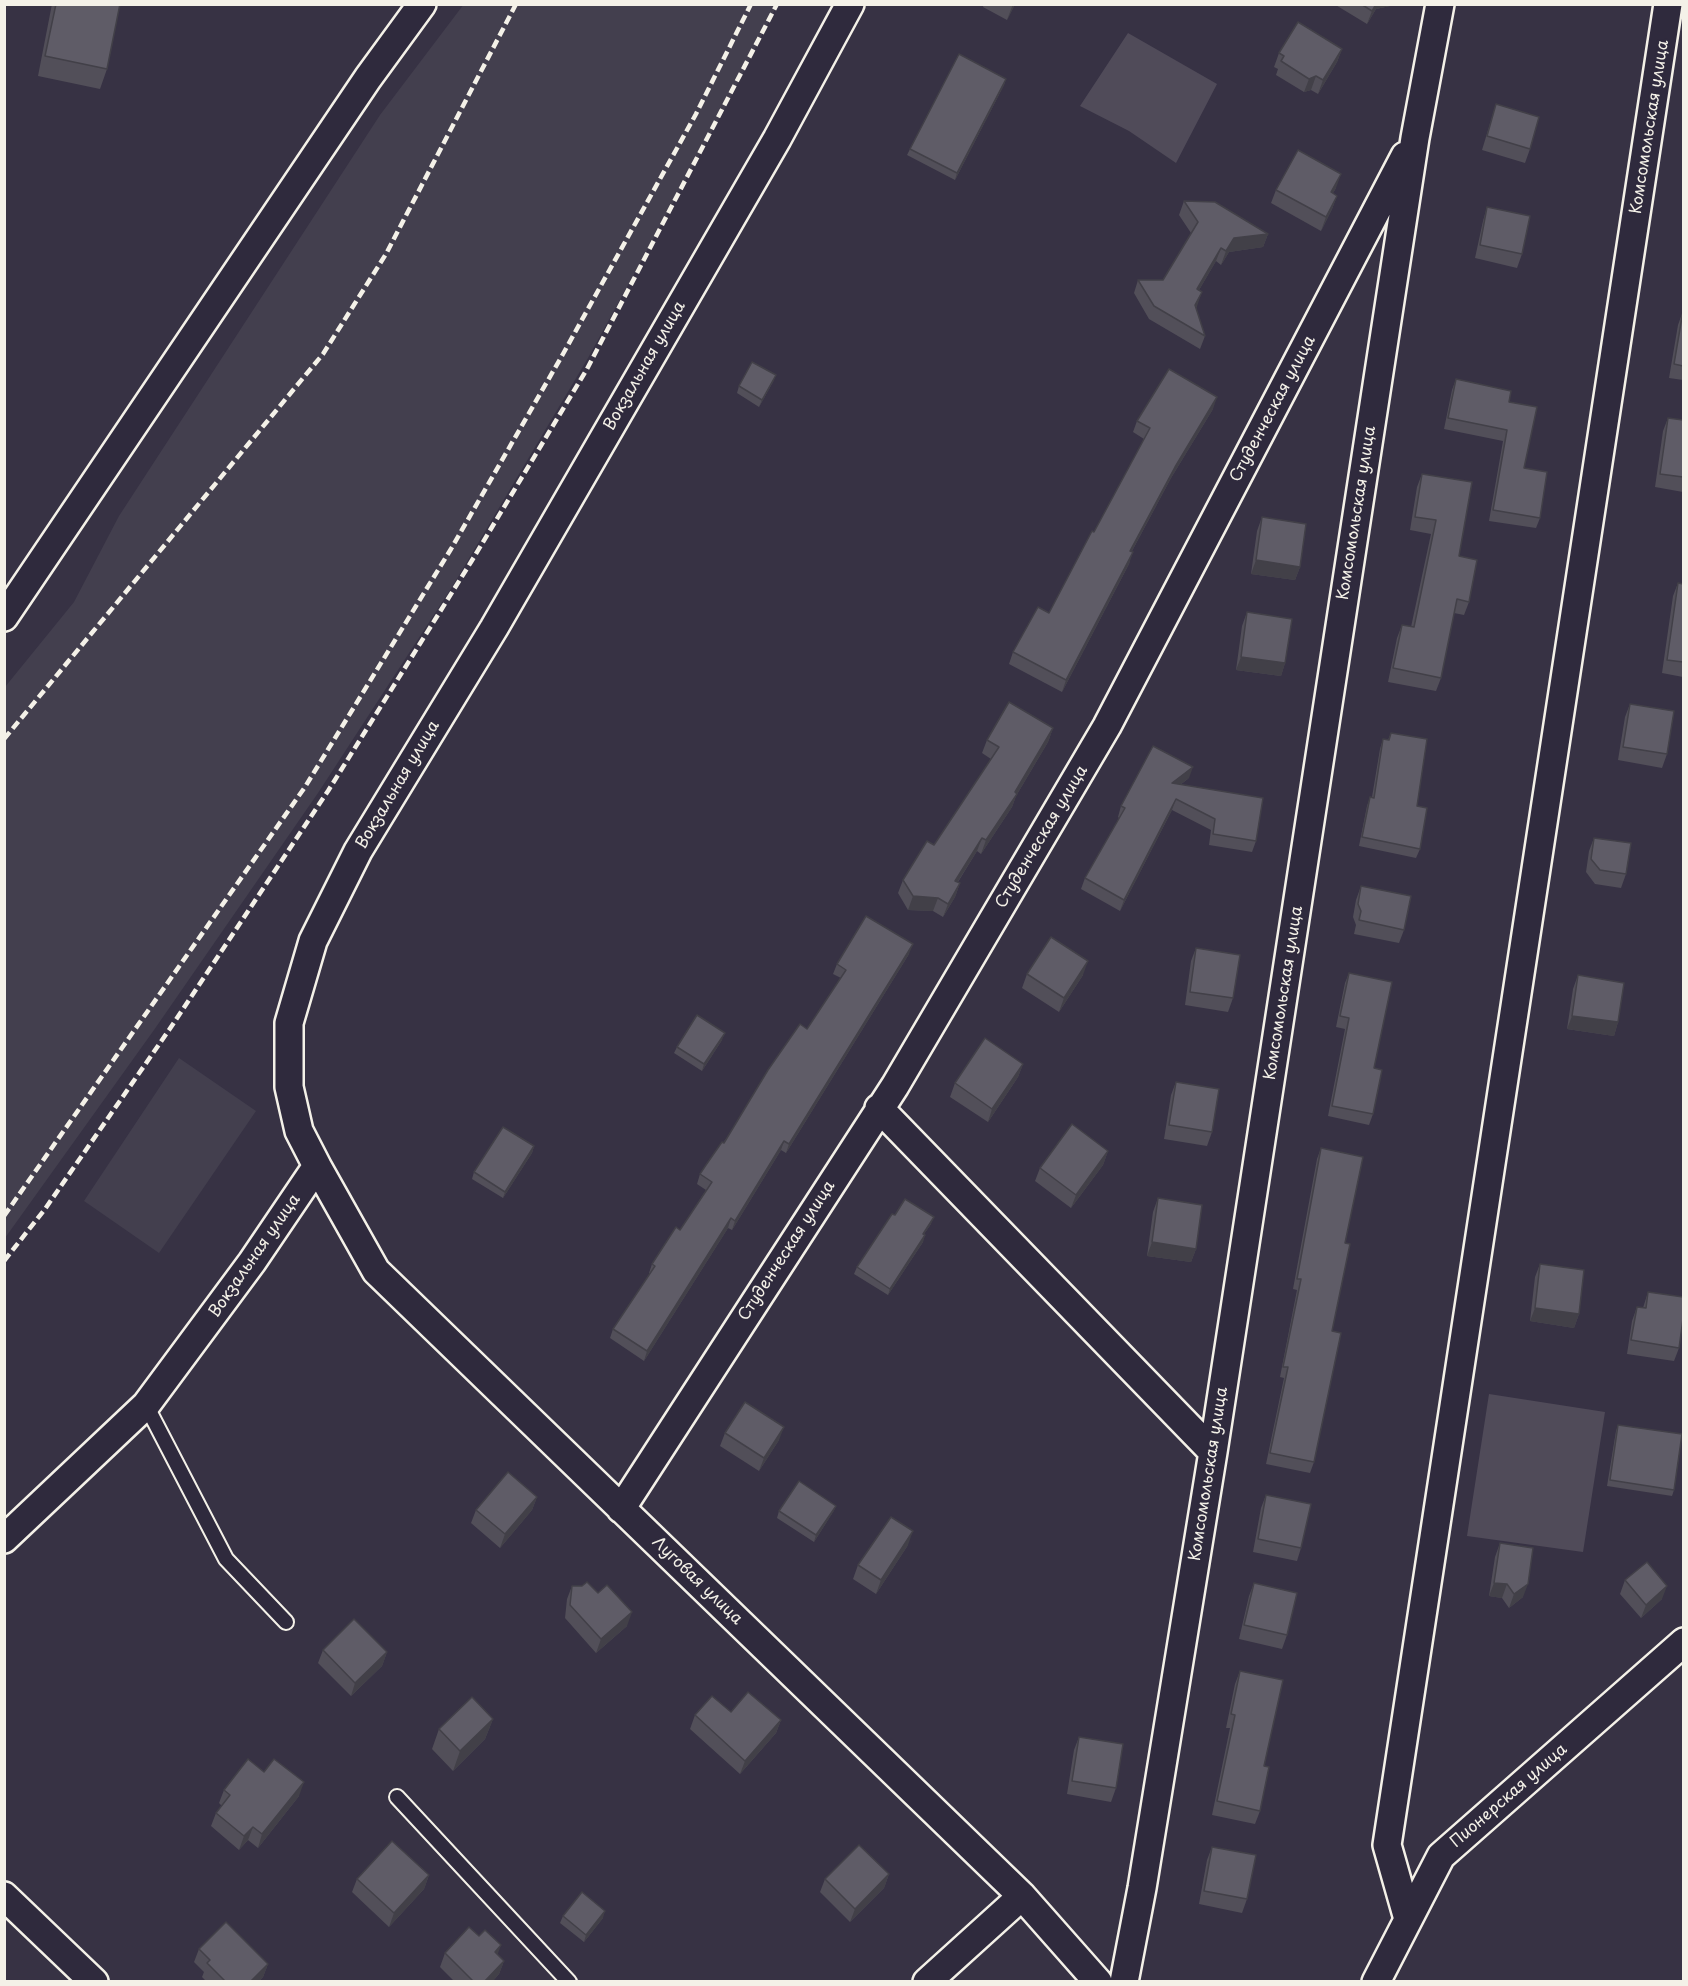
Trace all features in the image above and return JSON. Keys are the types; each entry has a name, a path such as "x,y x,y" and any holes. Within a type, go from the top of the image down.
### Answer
{"street":[{"path":"4,617 368,78 422,4"},
{"name":"Вокзальная улица","path":"4,1539 146,1405 252,1262 317,1166 299,1131 289,1087 289,1023 313,942 358,851 523,577 777,139 850,4"},
{"name":"Комсомольская улица","path":"1124,1982 1142,1888 1213,1452 1415,138 1440,4"},
{"name":"Комсомольская улица","path":"1408,1919 1387,1845 1668,4"},
{"name":"Студенческая улица","path":"621,1509 879,1108 1107,726 1415,138"},
{"path":"879,1108 1213,1452"},
{"name":"Луговая улица","path":"317,1166 376,1271 1022,1896 1098,1982"},
{"name":"Пионерская улица","path":"1376,1982 1441,1856 1683,1642"},
{"path":"4,1896 94,1982"},
{"path":"927,1982 1022,1896"}],"lane":[{"path":"146,1405 226,1559 286,1622"},
{"path":"397,1797 569,1982"}],"shaded area":[{"path":"464,4 777,5 728,103 588,358 452,587 318,793 154,1030 5,1238 5,687 74,602 119,516 380,115"},
{"path":"1128,33 1217,84 1176,163 1129,131 1080,106"},
{"path":"179,1058 256,1111 159,1253 84,1201"},
{"path":"1489,1394 1605,1412 1583,1552 1467,1536"}],"building":[{"path":"56,4 120,4 107,69 45,56"},
{"path":"1361,4 1376,4 1372,11"},
{"path":"1298,22 1342,49 1323,80 1316,76 1309,79 1281,61 1284,56 1279,53"},
{"path":"959,54 1006,79 957,173 910,149"},
{"path":"1496,104 1539,117 1530,149 1487,136"},
{"path":"1298,150 1341,174 1331,192 1337,196 1326,217 1276,190"},
{"path":"1184,201 1215,202 1268,234 1234,238 1226,251 1221,248 1197,289 1202,292 1195,305 1205,336 1154,306 1138,280 1163,280 1198,222"},
{"path":"1487,207 1530,216 1522,254 1480,245"},
{"path":"1683,311 1683,366 1674,364"},
{"path":"752,362 776,375 762,400 739,386"},
{"path":"1169,369 1217,397 1175,467 1130,551 1133,552 1066,680 1013,652 1038,607 1049,613 1092,531 1094,532 1150,428 1137,421"},
{"path":"1456,379 1511,391 1509,402 1537,407 1524,468 1547,472 1540,518 1493,510 1507,430 1448,418"},
{"path":"1668,418 1683,420 1683,477 1660,474"},
{"path":"1422,474 1472,482 1459,556 1477,560 1469,602 1457,599 1441,678 1393,668 1402,625 1414,627 1436,520 1415,517"},
{"path":"1262,517 1306,524 1300,567 1256,560"},
{"path":"1678,583 1683,584 1683,662 1667,660"},
{"path":"1247,612 1292,619 1285,663 1241,657"},
{"path":"1009,702 1053,728 1015,792 1017,794 986,840 982,838 955,881 960,883 948,904 938,898 913,896 903,880 927,841 934,845 999,747 987,740"},
{"path":"1630,704 1674,711 1667,754 1623,747"},
{"path":"1391,733 1427,739 1417,806 1427,808 1420,849 1362,837 1370,797 1374,798 1383,739 1389,740"},
{"path":"1153,746 1193,767 1172,783 1263,798 1256,841 1213,834 1215,819 1176,799 1124,900 1085,878 1125,808 1121,806"},
{"path":"1594,838 1631,843 1626,874 1600,870 1591,859"},
{"path":"1361,886 1411,896 1404,930 1359,920 1361,911 1358,904"},
{"path":"866,916 913,944 789,1144 784,1141 735,1221 731,1218 647,1351 613,1329 655,1266 652,1264 676,1227 680,1230 712,1182 700,1174 722,1142 724,1143 768,1070 800,1024 807,1029 846,970 837,964"},
{"path":"1051,937 1088,961 1064,998 1027,974"},
{"path":"1196,948 1240,955 1233,998 1190,992"},
{"path":"1349,973 1392,982 1374,1068 1382,1070 1373,1114 1332,1106 1349,1018 1340,1016"},
{"path":"1578,975 1624,983 1618,1022 1572,1016"},
{"path":"697,1015 725,1033 704,1064 677,1047"},
{"path":"985,1038 1023,1064 992,1109 955,1083"},
{"path":"1176,1082 1219,1089 1212,1132 1169,1125"},
{"path":"1072,1124 1108,1151 1076,1195 1040,1168"},
{"path":"503,1127 534,1146 505,1192 474,1172"},
{"path":"1321,1148 1363,1157 1345,1243 1350,1244 1332,1331 1341,1333 1314,1462 1270,1453 1288,1367 1283,1367 1301,1279 1297,1279"},
{"path":"1158,1198 1202,1205 1196,1249 1152,1242"},
{"path":"905,1199 934,1217 890,1289 857,1267 892,1214 895,1215"},
{"path":"1540,1264 1584,1270 1579,1314 1535,1308"},
{"path":"1648,1292 1683,1297 1679,1348 1631,1340 1637,1307 1646,1308"},
{"path":"745,1402 784,1427 764,1458 725,1433"},
{"path":"1618,1425 1682,1434 1674,1490 1610,1480"},
{"path":"508,1472 537,1497 505,1534 476,1510"},
{"path":"799,1481 836,1506 816,1535 779,1511"},
{"path":"1266,1495 1311,1504 1301,1548 1258,1539"},
{"path":"891,1517 913,1531 881,1580 858,1565"},
{"path":"1500,1543 1533,1548 1528,1584 1514,1594 1507,1584 1494,1583"},
{"path":"1647,1562 1667,1586 1646,1605 1625,1580"},
{"path":"587,1582 598,1593 607,1585 632,1612 601,1639 570,1605 572,1586 582,1586"},
{"path":"1254,1583 1297,1593 1287,1635 1244,1625"},
{"path":"354,1619 387,1652 355,1683 323,1650"},
{"path":"1240,1671 1283,1680 1264,1766 1269,1767 1260,1811 1217,1801 1235,1715 1231,1714"},
{"path":"748,1692 781,1720 745,1761 695,1715 712,1696 731,1712"},
{"path":"472,1697 493,1719 460,1751 439,1729"},
{"path":"1079,1737 1123,1744 1116,1788 1072,1781"},
{"path":"248,1759 264,1772 274,1759 304,1782 262,1834 253,1827 244,1836 216,1813 230,1795 224,1790"},
{"path":"392,1841 429,1875 394,1913 357,1879"},
{"path":"859,1845 889,1874 855,1909 825,1879"},
{"path":"1212,1847 1256,1855 1247,1899 1204,1891"},
{"path":"582,1892 605,1911 586,1935 563,1916"},
{"path":"226,1922 268,1964 250,1982 226,1982 207,1963 210,1960 199,1949"},
{"path":"469,1927 479,1936 485,1930 501,1945 495,1952 504,1961 484,1982 474,1982 445,1953"}],"railway":[{"path":"4,739 323,354 386,254 516,4"},
{"path":"4,1216 305,787 451,549 563,354 696,114 751,4"},
{"path":"4,1261 45,1209 169,1030 328,791 471,562 587,369 777,4"}]}
